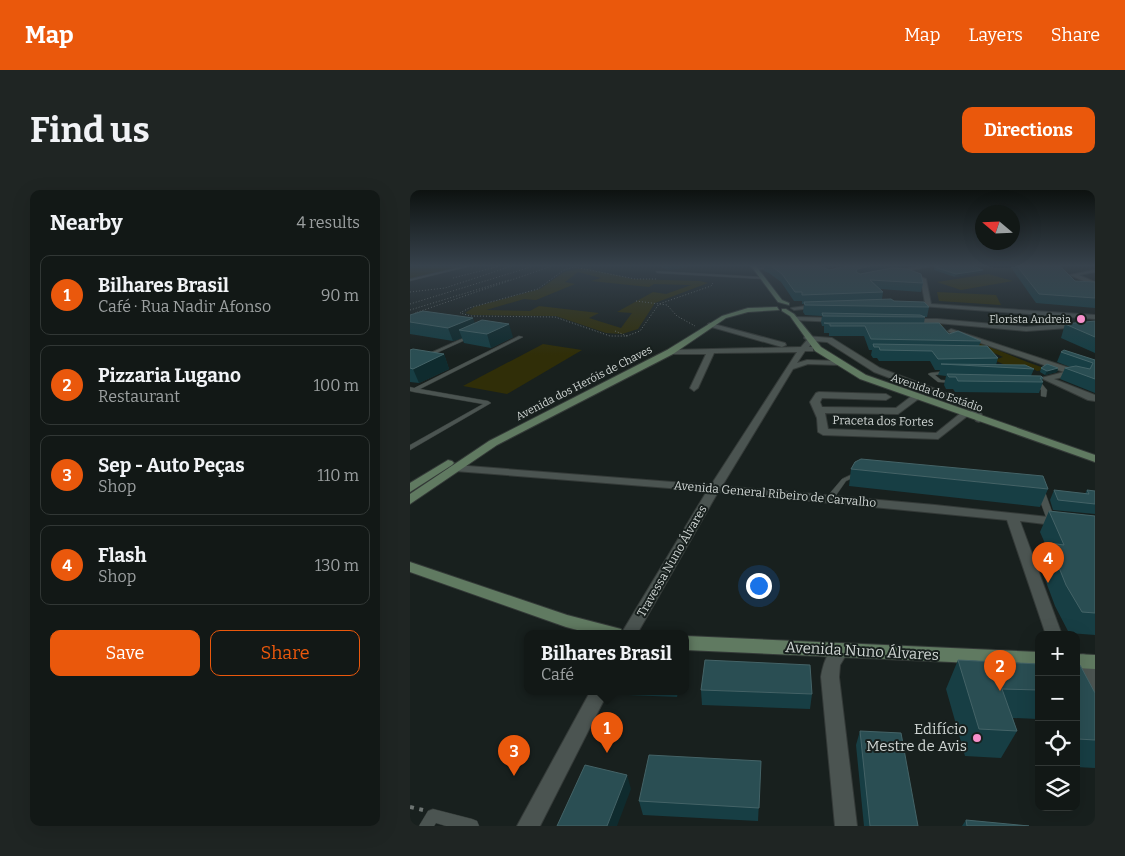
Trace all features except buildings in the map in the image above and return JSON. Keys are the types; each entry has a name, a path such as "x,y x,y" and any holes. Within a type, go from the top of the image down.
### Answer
{"main road":[{"name":"Avenida do Estádio","path":"777,296 809,340 818,349 834,361 875,383 1095,459"},
{"name":"Avenida dos Heróis de Chaves","path":"410,488 670,352 724,317 742,312 787,308"},
{"name":"Avenida dos Heróis de Chaves","path":"410,500 484,440 662,351 716,317 741,309 787,308"},
{"path":"410,568 566,621 600,630"},
{"name":"Avenida Nuno Álvares","path":"689,644 1035,659"}],"street":[{"path":"927,296 928,305"},
{"path":"900,304 1095,317"},
{"path":"787,308 825,306"},
{"path":"787,308 838,312"},
{"path":"787,308 842,320"},
{"path":"899,320 1026,329 1095,324"},
{"path":"921,321 1083,376"},
{"path":"710,326 800,352 807,362"},
{"path":"809,340 829,340 877,370 964,402 975,409 978,419"},
{"name":"Travessa Nuno Álvares","path":"631,630 714,489 809,340"},
{"path":"988,343 1000,352 1062,374"},
{"path":"670,352 712,350 800,352 818,349"},
{"path":"694,388 712,350"},
{"path":"791,368 807,362 834,361"},
{"path":"1073,372 1045,378 1094,399"},
{"path":"886,397 819,395 815,402 817,410 898,411 916,397"},
{"name":"Praceta dos Fortes","path":"817,410 822,418 823,432 938,436 965,414"},
{"name":"Avenida General Ribeiro de Carvalho","path":"450,466 830,499 1012,516 1095,526"},
{"path":"1012,516 1053,631"},
{"path":"841,650 832,664 830,677 846,826"},
{"path":"1085,661 1095,687"},
{"path":"528,826 597,695"}],"lane":[{"path":"921,321 931,327"},
{"path":"948,330 973,346"},
{"path":"410,364 483,332"},
{"path":"411,390 521,338"},
{"path":"958,372 930,374 940,381 960,382"},
{"path":"1028,375 1044,390 1044,396"},
{"path":"1029,383 1039,384"},
{"path":"410,448 488,403 411,390"},
{"path":"410,442 418,444"},
{"path":"830,499 844,480 858,473 867,474"},
{"path":"1030,489 1040,490 1051,520"},
{"path":"426,826 432,816 472,826"}],"path":[{"path":"410,304 437,296"},
{"path":"410,310 455,296"},
{"path":"410,310 419,310 470,296"},
{"path":"514,296 469,308 460,313 471,316 555,317 610,336 627,335 640,331 659,304 682,296"},
{"path":"636,301 667,305 677,316 696,325 689,330"},
{"path":"410,310 421,315"},
{"path":"415,313 419,310"},
{"path":"615,331 627,335"}],"shaded area":[{"path":"516,296 547,296 536,300 524,299 486,310 530,311 539,306 599,313 589,318 621,328 632,313 617,312 646,296 674,296 655,303 638,329 622,334 606,333 556,316 472,315 465,313 474,307"},
{"path":"938,296 996,296 1001,305 939,301"},
{"path":"926,323 944,325 941,326 946,331 1047,369 1037,371 1032,368 1021,372 994,360 1003,357"},
{"path":"543,344 582,350 507,394 463,386"}],"place":[{"name":"Florista Andreia","path":"1081,319"},
{"name":"Flash","path":"1048,583"},
{"name":"Pizzaria Lugano","path":"1000,691"},
{"name":"Edifício Mestre de Avis","path":"977,738"},
{"name":"Bilhares Brasil","path":"607,753"},
{"name":"Sep - Auto Peças","path":"514,776"}]}
